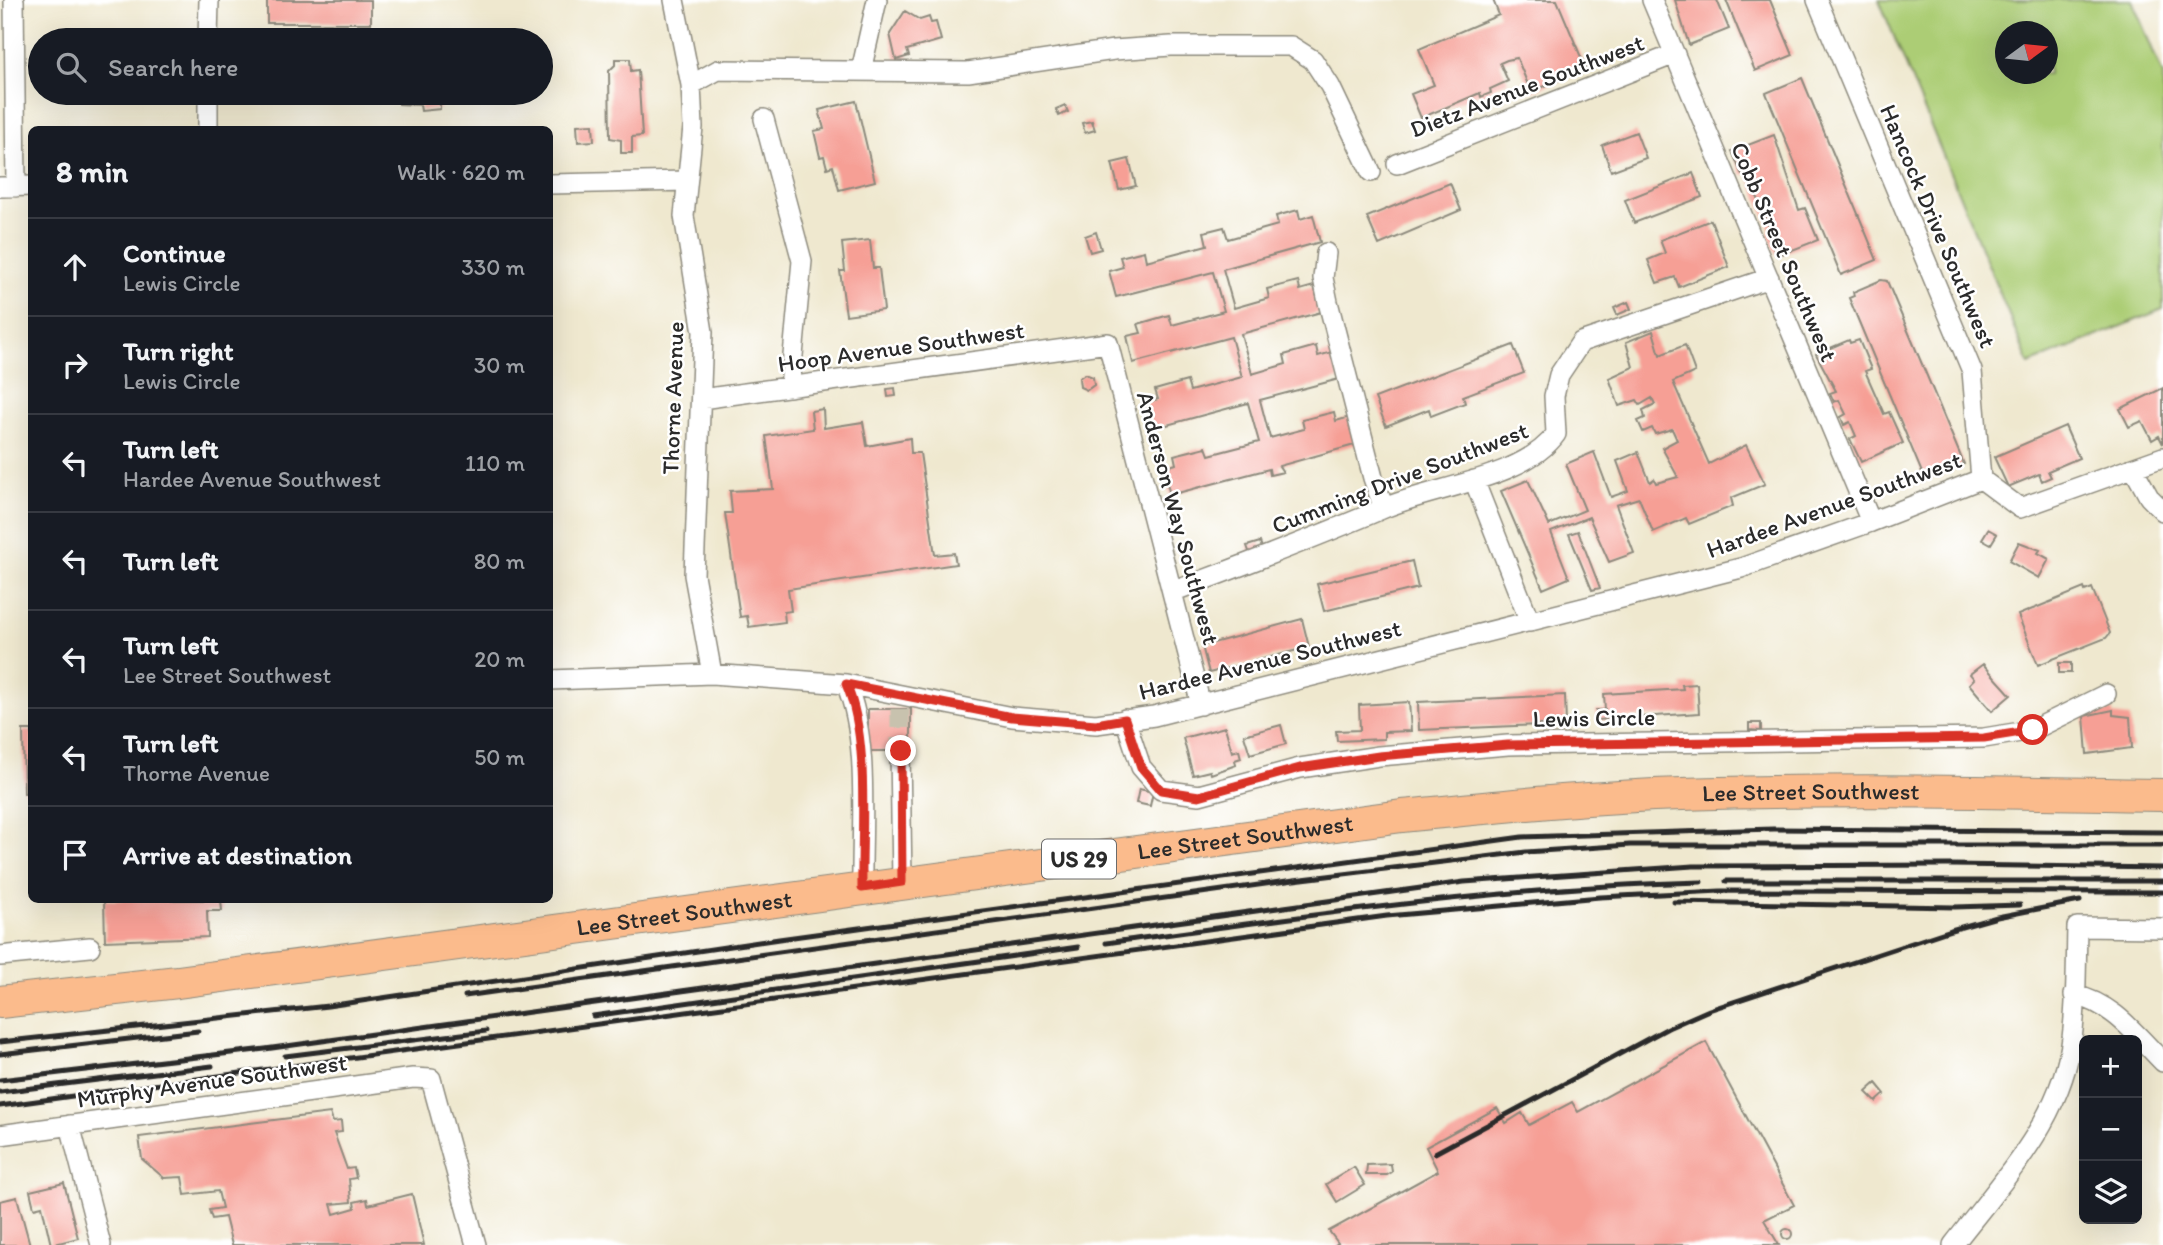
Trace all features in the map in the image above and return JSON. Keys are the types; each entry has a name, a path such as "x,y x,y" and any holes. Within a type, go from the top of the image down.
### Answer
{"main road":[{"name":"Lee Street Southwest","path":"0,1002 178,982 1402,816 1680,794 2163,794"}],"street":[{"path":"14,0 16,187"},
{"path":"208,0 208,28"},
{"name":"Thorne Avenue","path":"674,0 691,85 692,127 684,216 703,332 694,498 694,575 712,674"},
{"path":"861,71 877,0"},
{"name":"Cobb Street Southwest","path":"1653,0 1871,522"},
{"name":"Hancock Drive Southwest","path":"1817,0 1972,371 1981,479"},
{"path":"691,85 718,71 968,72 1114,50 1184,46 1291,46 1313,60 1330,86 1371,172"},
{"name":"Dietz Avenue Southwest","path":"1397,164 1675,54"},
{"path":"208,105 208,126"},
{"path":"764,119 802,261 790,387"},
{"path":"553,184 687,181"},
{"path":"1326,253 1323,278 1328,302 1384,508"},
{"name":"Cumming Drive Southwest","path":"1172,592 1351,524 1384,508 1474,480 1534,457 1546,448 1556,434 1554,396 1559,375 1581,342 1769,278"},
{"name":"Hoop Avenue Southwest","path":"701,399 1108,343"},
{"name":"Anderson Way Southwest","path":"1108,343 1201,705"},
{"path":"1981,479 2020,508 2163,457"},
{"path":"2133,468 2149,497 2163,512"},
{"name":"Hardee Avenue Southwest","path":"553,680 712,674 846,684 900,701 1012,717 1096,724 1201,705 1741,568 1981,479"},
{"path":"1474,480 1530,622"},
{"path":"846,684 855,706 860,736 862,888"},
{"name":"Lewis Circle","path":"1125,719 1141,767 1161,790 1199,796 1300,768 1379,756 1508,745 1984,738 2033,730 2106,694"},
{"path":"901,751 902,882"},
{"path":"1953,1245 2024,1154 2050,1109 2063,1078 2071,1044 2077,928 2163,928"},
{"path":"0,956 90,947"},
{"path":"2074,995 2109,1007 2163,1062"},
{"name":"Murphy Avenue Southwest","path":"0,1135 413,1078 431,1079 476,1245"},
{"path":"70,1125 101,1245"}],"green space":[{"path":"1879,0 2132,0 2163,75 2163,309 2029,364"}],"building":[{"path":"267,0 371,0 371,23 267,23"},
{"path":"1493,0 1557,0 1586,69 1531,92 1517,58 1507,60 1500,63 1508,81 1490,89 1491,93 1481,97 1480,93 1421,118 1411,94 1434,85 1419,49 1499,15"},
{"path":"1675,0 1717,0 1729,29 1689,45"},
{"path":"1726,0 1770,0 1793,55 1755,71"},
{"path":"905,11 920,20 929,17 931,23 936,22 941,40 907,50 909,56 896,60 890,34"},
{"path":"615,59 630,59 631,71 638,70 642,136 632,137 632,153 621,153 621,140 610,138 609,71 615,65"},
{"path":"1802,78 1877,260 1841,275 1766,93"},
{"path":"856,101 875,181 839,190 833,166 827,168 824,156 820,157 814,131 824,129 819,110"},
{"path":"420,105 440,105 440,109 421,111"},
{"path":"1065,105 1068,112 1059,116 1056,109"},
{"path":"1092,121 1095,130 1085,133 1082,123"},
{"path":"593,124 594,141 578,142 577,125"},
{"path":"1636,132 1646,158 1611,171 1602,145"},
{"path":"1774,135 1799,210 1805,208 1818,240 1777,256 1767,233 1771,232 1748,173 1742,175 1732,151"},
{"path":"1129,159 1136,186 1119,190 1112,163"},
{"path":"1693,173 1702,197 1634,223 1625,200"},
{"path":"1450,183 1461,210 1379,245 1367,217"},
{"path":"1298,210 1300,219 1313,215 1320,242 1223,269 1234,308 1269,298 1267,289 1298,281 1300,290 1314,286 1321,312 1241,334 1252,374 1286,364 1284,355 1316,346 1318,356 1332,352 1339,379 1260,400 1270,438 1304,429 1302,420 1334,412 1336,421 1350,417 1358,444 1279,466 1283,472 1270,475 1269,469 1170,495 1163,468 1176,464 1174,455 1206,447 1209,455 1259,442 1248,403 1152,429 1145,403 1158,399 1155,390 1187,381 1190,391 1242,377 1231,337 1133,363 1127,336 1141,333 1138,324 1169,315 1172,325 1224,311 1213,272 1116,297 1109,271 1123,267 1120,257 1144,251 1146,261 1207,245 1204,232 1224,227 1228,239 1278,225 1276,216"},
{"path":"1711,220 1729,267 1679,287 1675,277 1657,283 1648,260 1665,253 1660,240"},
{"path":"1096,232 1101,249 1090,252 1085,236"},
{"path":"870,240 873,268 879,268 884,310 846,315 840,271 845,271 842,243"},
{"path":"1881,280 1887,281 1964,464 1925,480 1849,298 1854,296 1853,292"},
{"path":"1628,302 1631,309 1617,315 1614,308"},
{"path":"1653,331 1660,355 1685,345 1695,372 1673,382 1709,464 1746,445 1765,484 1731,498 1733,506 1689,524 1686,518 1653,532 1639,498 1616,505 1634,553 1609,562 1589,517 1551,532 1569,578 1543,589 1501,491 1528,480 1549,525 1585,510 1566,464 1594,452 1611,497 1628,491 1617,461 1638,452 1650,482 1654,479 1656,483 1678,477 1662,448 1677,440 1672,429 1655,434 1652,428 1643,432 1638,421 1645,418 1643,410 1655,404 1652,398 1640,405 1637,400 1619,406 1609,378 1633,367 1626,342"},
{"path":"1849,340 1850,343 1859,340 1871,369 1865,371 1884,414 1889,412 1903,443 1861,462 1850,439 1856,436 1850,422 1844,425 1841,417 1846,414 1839,400 1834,402 1830,393 1836,391 1816,354"},
{"path":"1513,345 1524,373 1463,396 1465,403 1431,416 1429,409 1386,426 1375,398"},
{"path":"1085,374 1093,377 1094,385 1087,390 1080,387 1079,378"},
{"path":"895,388 896,396 888,397 887,389"},
{"path":"2163,388 2163,444 2159,436 2152,440 2142,421 2129,427 2120,409"},
{"path":"823,409 824,428 863,422 867,446 910,438 911,453 920,453 935,555 954,553 956,564 788,589 791,611 784,612 785,622 749,627 747,616 740,617 725,513 732,513 730,491 773,489 766,436 813,429 811,411"},
{"path":"2065,426 2079,458 2048,471 2051,477 2042,481 2039,474 2008,487 1994,457"},
{"path":"1988,529 1997,534 1991,544 1982,539"},
{"path":"1578,531 1600,588 1592,590 1569,534"},
{"path":"1260,542 1263,551 1250,554 1247,546"},
{"path":"2019,542 2040,550 2038,553 2049,559 2039,578 2009,561"},
{"path":"1412,561 1418,588 1324,611 1317,584"},
{"path":"2084,588 2085,591 2092,588 2110,633 2106,638 2038,665 2018,615"},
{"path":"1302,619 1309,647 1209,673 1202,646"},
{"path":"2059,663 2071,663 2071,673 2059,673"},
{"path":"1983,664 2011,695 1992,711 1969,684 1974,679 1970,674"},
{"path":"1697,684 1699,713 1597,720 1596,710 1605,710 1604,694 1683,689 1682,685"},
{"path":"1565,695 1566,724 1419,730 1418,702"},
{"path":"1409,702 1411,731 1384,732 1384,739 1337,741 1336,731 1360,730 1359,705"},
{"path":"868,709 911,709 911,751 868,751"},
{"path":"2113,710 2113,715 2130,717 2132,748 2087,754 2084,716"},
{"path":"1749,723 1761,723 1761,731 1749,730"},
{"path":"1281,725 1286,744 1250,754 1244,735"},
{"path":"1225,727 1232,752 1239,750 1241,758 1235,760 1236,765 1211,774 1210,771 1193,775 1183,738"},
{"path":"23,730 28,730 28,793 24,793"},
{"path":"1139,789 1153,792 1150,806 1136,803"},
{"path":"104,903 221,903 222,911 207,911 208,937 105,941"},
{"path":"1706,1042 1794,1205 1764,1220 1779,1245 1335,1245 1338,1243 1329,1231 1438,1171 1426,1147 1497,1108 1506,1123 1522,1113 1529,1125 1572,1102 1578,1112"},
{"path":"1876,1083 1885,1094 1876,1102 1866,1092"},
{"path":"330,1113 333,1122 341,1121 342,1132 334,1133 347,1169 354,1168 356,1178 349,1179 351,1202 331,1204 334,1214 355,1208 354,1202 367,1199 368,1205 412,1194 424,1245 232,1245 225,1217 212,1219 209,1210 222,1208 218,1191 185,1195 182,1177 164,1178 142,1159 139,1137"},
{"path":"1391,1164 1392,1172 1387,1175 1366,1175 1367,1165"},
{"path":"1354,1167 1365,1185 1337,1202 1326,1184"},
{"path":"64,1183 78,1238 51,1245 42,1206 34,1208 30,1191"},
{"path":"17,1197 30,1245 0,1245 0,1201"},
{"path":"1787,1229 1792,1234 1787,1239 1782,1234"}],"tunnel":[{"path":"900,709 900,751"}],"railway":[{"path":"0,1042 328,1006 779,939 1522,837 1773,829 2163,832"},
{"path":"465,996 1294,880 1526,852 1630,845 2163,845"},
{"path":"0,1080 265,1049 1464,882 1693,866 2163,868"},
{"path":"1726,881 2163,881"},
{"path":"1106,943 1477,896 1701,882"},
{"path":"0,1106 1387,916 1600,897 1721,891 2163,892"},
{"path":"1435,1153 1668,1028 1709,1010 1951,930 1997,917 2080,901"},
{"path":"1674,902 1955,907 2020,905"},
{"path":"593,1016 1078,947"},
{"path":"0,1054 198,1031"},
{"path":"285,1056 486,1031"},
{"path":"0,1092 212,1066"}],"route":[{"path":"901,751 902,882 862,888 860,736 855,706 846,684 1012,717 1096,724 1125,719 1141,767 1161,790 1199,796 1300,768 1379,756 1508,745 1984,738 2033,730"}]}
